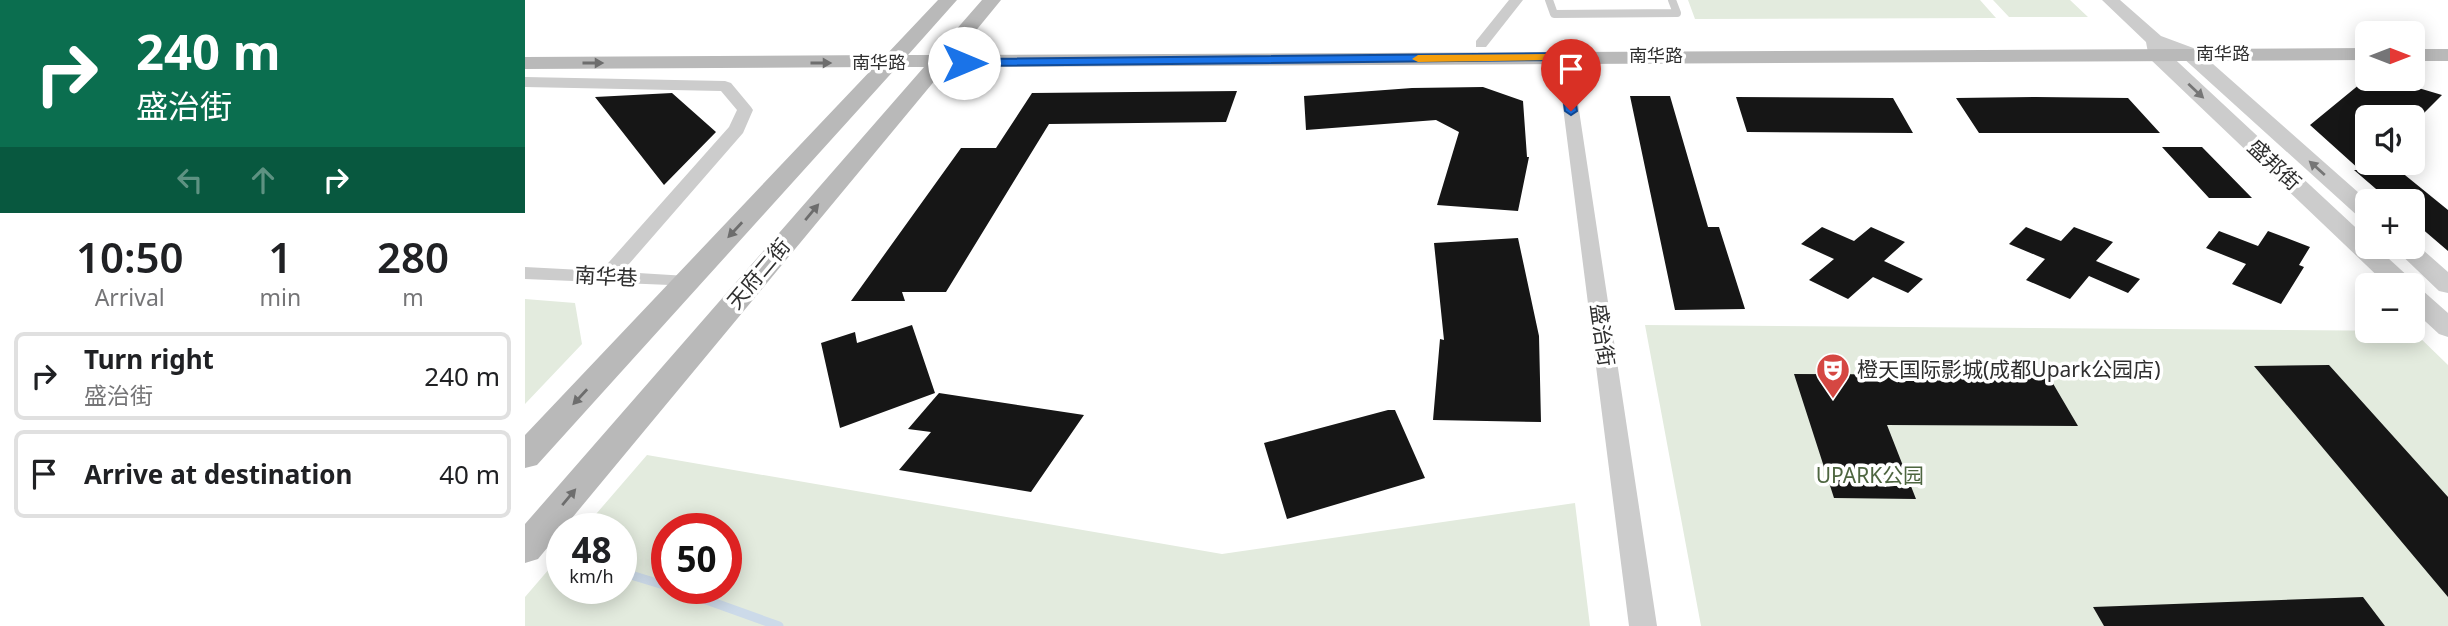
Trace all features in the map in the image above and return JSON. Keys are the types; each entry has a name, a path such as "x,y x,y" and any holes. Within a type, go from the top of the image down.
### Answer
{"main road":[{"path":"525,456 948,0"},
{"name":"天府二街","path":"525,549 992,0"},
{"name":"南华路","path":"525,47 907,44 946,54 2156,47 2355,40"},
{"path":"2425,40 2448,40"},
{"name":"南华路","path":"525,63 889,64 946,54 1481,44 1563,50"},
{"name":"南华路","path":"2156,47 2189,53 2355,54"},
{"path":"2425,55 2448,55"}],"street":[{"path":"1481,44 1516,0"},
{"name":"盛邦街","path":"2110,0 2390,273"},
{"name":"盛治街","path":"1563,50 1643,626"},
{"name":"盛邦街","path":"2189,53 2355,202"},
{"path":"525,82 725,86 745,110 737,129 607,277"},
{"path":"2419,259 2448,285"},
{"name":"南华巷","path":"525,273 687,282"},
{"path":"2425,307 2448,328"}],"lane":[{"path":"1549,0 1554,14 1677,13 1672,0"}],"green space":[{"path":"1688,0 1980,0 1996,18 1695,19"},
{"path":"1993,0 2070,0 2088,17 2009,17"},
{"path":"525,299 575,303 582,344 525,404"},
{"name":"UPARK公园","path":"1645,325 2355,331 2355,343 2425,343 2448,365 2448,626 1701,626"},
{"path":"647,455 1222,554 1575,503 1590,626 525,626 525,597 546,573 546,604 637,604 637,513 597,513"}],"building":[{"path":"1483,87 1523,101 1529,157 1518,211 1437,205 1459,132 1436,120 1306,130 1304,96 1412,88"},
{"path":"2355,88 2355,91 2425,90 2442,95 2425,112 2425,105 2355,105 2355,166 2310,125"},
{"path":"1237,91 1226,122 1049,124 946,292 902,292 905,301 851,301 961,148 996,148 1032,93"},
{"path":"672,93 716,132 664,185 595,97"},
{"path":"1630,96 1670,96 1708,227 1719,227 1745,309 1675,310"},
{"path":"1736,97 1893,98 1913,133 1747,132"},
{"path":"1956,98 2128,98 2160,133 1979,133"},
{"path":"2162,147 2202,147 2252,198 2209,198"},
{"path":"2360,175 2405,175 2422,189 2376,189"},
{"path":"2425,191 2448,210 2448,251 2425,231"},
{"path":"1822,227 1854,241 1871,227 1905,242 1884,261 1923,279 1908,293 1873,277 1848,299 1809,280 1834,259 1801,244"},
{"path":"2026,227 2061,241 2074,227 2113,242 2096,261 2140,279 2128,293 2089,276 2070,299 2026,280 2045,259 2009,244"},
{"path":"2219,231 2258,246 2268,231 2310,247 2299,265 2304,267 2281,304 2232,284 2246,264 2206,248"},
{"path":"1518,238 1539,336 1541,422 1433,420 1440,339 1444,340 1434,243"},
{"path":"912,325 935,393 840,428 821,343 855,332 857,343"},
{"path":"2329,365 2448,497 2448,597 2254,366"},
{"path":"1794,374 2048,375 2078,426 1887,425 1916,499 1834,498"},
{"path":"939,393 1084,415 1031,492 899,470 931,432 908,429"},
{"path":"1395,410 1425,478 1287,519 1264,443"},
{"path":"2363,597 2385,626 2104,626 2093,607"}],"waterway":[{"path":"637,577 651,581"},
{"path":"718,604 779,626"}],"slow traffic":[{"path":"1418,59 1549,57"}],"place":[{"name":"橙天国际影城(成都Upark公园店)","path":"1833,400"}],"route":[{"path":"964,63 1564,57 1571,111"}]}
